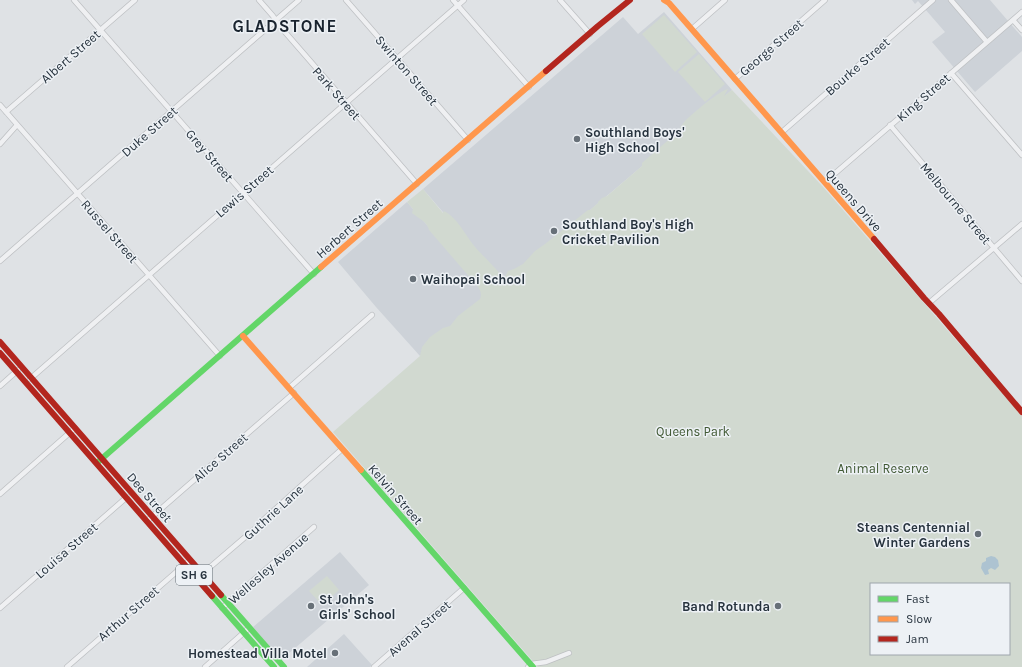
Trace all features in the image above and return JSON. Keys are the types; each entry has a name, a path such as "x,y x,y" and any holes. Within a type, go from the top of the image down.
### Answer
{"main road":[{"name":"Herbert Street","path":"617,10 623,0"},
{"name":"Herbert Street","path":"96,464 630,0"},
{"name":"Queens Drive","path":"667,1 768,118 782,132 1022,412"},
{"name":"Kelvin Street","path":"243,336 464,588 530,666"},
{"name":"Dee Street","path":"0,342 284,667"},
{"name":"Dee Street","path":"0,353 274,667"}],"street":[{"name":"Grey Street","path":"74,0 314,274"},
{"name":"Albert Street","path":"6,112 135,0"},
{"name":"Park Street","path":"259,0 278,24 417,184"},
{"name":"Duke Street","path":"0,261 299,0"},
{"name":"Swinton Street","path":"346,0 468,140"},
{"path":"453,0 529,87"},
{"name":"Lewis Street","path":"25,382 464,0"},
{"path":"560,0 590,34"},
{"path":"692,29 725,0"},
{"name":"George Street","path":"735,79 825,0"},
{"name":"Bourke Street","path":"782,132 933,0"},
{"path":"951,0 987,42"},
{"name":"King Street","path":"824,182 1022,12"},
{"path":"1013,20 1022,30"},
{"path":"951,73 1022,155"},
{"name":"Russel Street","path":"0,105 220,356"},
{"path":"0,144 17,125"},
{"name":"Melbourne Street","path":"890,125 1022,281"},
{"path":"929,303 1022,224"},
{"path":"289,388 372,315"},
{"path":"0,386 22,367"},
{"name":"Alice Street","path":"146,521 294,393"},
{"path":"0,494 76,428"},
{"name":"Guthrie Lane","path":"202,574 258,526 342,449"},
{"name":"Louisa Street","path":"0,608 132,493"},
{"name":"Wellesley Avenue","path":"222,608 314,527"},
{"name":"Arthur Street","path":"67,667 190,560"},
{"name":"Avenal Street","path":"374,667 464,588"},
{"path":"204,667 250,628"},
{"path":"530,666 546,662 569,653"}],"shaded area":[{"path":"912,0 990,0 1022,37 1022,51 975,92 932,42 945,32 918,1 915,4"},
{"name":"Southland Boys' High School","path":"664,12 732,90 504,283 423,189 623,17 638,34"},
{"name":"Waihopai School","path":"407,202 489,296 420,356 338,262"},
{"name":"St John's Girls' School","path":"340,552 369,585 281,660 253,627"},
{"path":"344,634 372,665 370,667 307,667"}],"green space":[{"path":"664,15 697,52 675,72 642,34"},
{"path":"699,54 725,84 705,102 678,72"},
{"name":"Queens Park","path":"728,89 724,96 732,90 824,188 1022,416 1022,667 538,667 333,432 420,356 422,347 430,337 443,328 450,326 458,316 480,299 481,294 478,287 429,230 425,222 412,213 413,209 407,202 423,189 443,213 444,211 453,218 475,247 501,275 505,277 508,271 523,264 535,251 590,210 602,198 607,196 675,135 675,138 678,135 678,131 682,125 689,117"},
{"path":"327,576 339,590 322,605 309,591"}],"water":[{"path":"991,556 998,560 999,566 995,570 991,568 988,570 989,574 985,575 981,568 982,563 986,561 986,558"}],"traffic: fast":[{"path":"98,462 321,267"},
{"path":"361,470 533,667"},
{"path":"221,595 284,667"},
{"path":"212,596 274,667"}],"traffic: slow":[{"path":"664,0 669,3 874,239"},
{"path":"321,267 546,71"},
{"path":"243,336 361,470"}],"traffic: jam":[{"path":"546,71 630,0"},
{"path":"874,239 1022,412"},
{"path":"0,342 221,595"},
{"path":"0,353 212,596"}],"place":[{"name":"Southland Boys' High School","path":"577,139"},
{"name":"Southland Boy's High Cricket Pavilion","path":"554,231"},
{"name":"Waihopai School","path":"413,279"},
{"name":"Steans Centennial Winter Gardens","path":"978,534"},
{"name":"St John's Girls' School","path":"311,606"},
{"name":"Band Rotunda","path":"778,606"},
{"name":"Homestead Villa Motel","path":"335,653"}],"district":[{"name":"GLADSTONE","path":"285,26"}],"park label":[{"name":"Animal Reserve","path":"883,468"}]}
